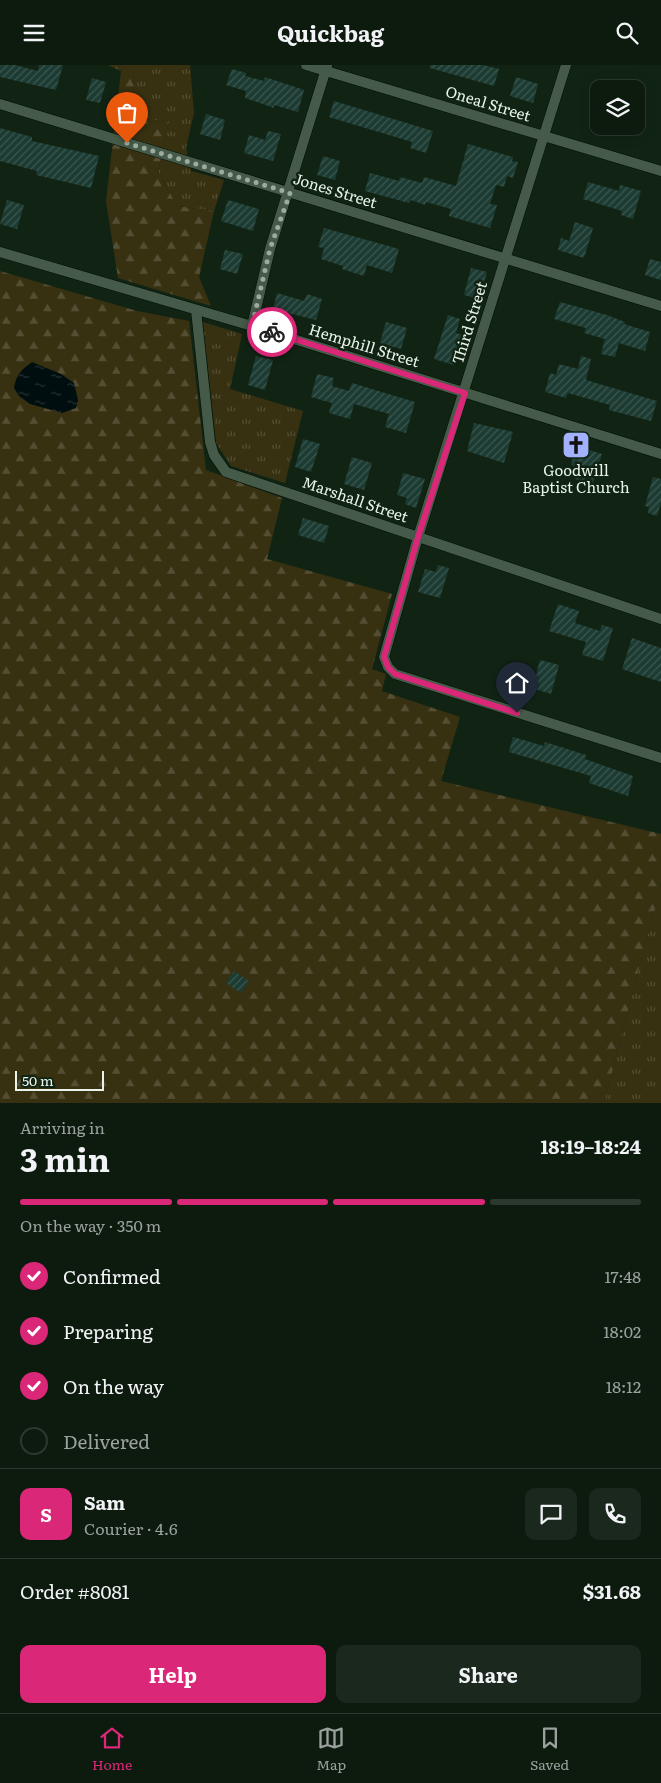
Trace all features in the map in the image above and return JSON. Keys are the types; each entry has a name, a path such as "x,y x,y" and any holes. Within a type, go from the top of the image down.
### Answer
{"street":[{"name":"Oneal Street","path":"306,65 326,68 661,171"},
{"name":"Third Street","path":"566,65 465,393 418,537 385,650 386,663 395,674 661,758"},
{"path":"252,326 270,249 290,193 326,68"},
{"name":"Jones Street","path":"0,104 661,306"},
{"name":"Hemphill Street","path":"0,252 252,326 661,454"},
{"name":"Marshall Street","path":"196,310 210,442 214,455 226,472 661,619"}],"green space":[{"path":"108,65 133,65 135,119 169,121 158,171 177,206 214,211 199,277 211,306 118,278 106,201 121,71"},
{"path":"133,65 190,65 194,113 186,148 191,171 224,180 214,211 177,206 158,171 169,121 135,119"},
{"path":"0,271 137,311 189,321 206,470 282,498 267,559 392,594 372,669 386,674 382,691 460,717 441,781 661,834 661,883 604,1103 0,1103"},
{"path":"203,322 242,334 230,389 303,411 285,483 231,466 216,443"},
{"path":"661,883 661,1103 604,1103"}],"water":[{"path":"32,362 61,374 74,383 78,400 76,408 62,413 30,404 19,396 14,388 16,380 22,370"}],"building":[{"path":"0,65 15,65 38,71 39,65 63,65 56,90 0,77"},
{"path":"430,65 483,65 499,69 494,86 430,68"},
{"path":"232,69 246,73 245,76 264,81 265,77 304,90 298,112 274,105 274,108 245,98 246,91 226,85"},
{"path":"516,77 538,84 533,103 510,96"},
{"path":"92,78 106,82 100,103 86,100"},
{"path":"334,101 433,131 426,153 410,148 412,142 329,117"},
{"path":"206,114 225,120 220,140 200,134"},
{"path":"0,128 32,137 32,141 99,156 91,188 36,175 37,171 0,161"},
{"path":"268,131 281,134 273,161 244,153 249,135 265,140"},
{"path":"468,144 513,157 512,161 518,162 513,178 507,176 504,187 496,185 490,204 497,205 490,228 449,216 451,209 426,202 425,205 411,200 409,203 365,191 370,173 399,181 400,177 422,183 424,177 456,186"},
{"path":"323,156 340,161 335,180 317,175"},
{"path":"588,182 619,191 620,185 641,191 633,219 621,215 622,211 583,199"},
{"path":"7,200 24,205 17,229 0,224"},
{"path":"228,200 259,209 253,231 221,221"},
{"path":"575,222 593,228 584,258 558,250 561,238 569,241"},
{"path":"324,228 399,249 392,273 367,265 364,276 342,269 343,266 321,259 324,248 318,247"},
{"path":"225,250 243,254 237,274 220,269"},
{"path":"650,259 661,262 661,280 645,275"},
{"path":"471,268 487,272 479,299 464,295"},
{"path":"277,293 304,301 307,294 322,299 316,320 273,309"},
{"path":"560,302 607,315 625,322 624,324 650,332 645,351 619,343 615,357 601,354 605,339 584,333 586,328 554,319"},
{"path":"448,315 460,319 456,333 463,335 454,365 434,359"},
{"path":"386,322 407,328 401,349 380,343"},
{"path":"256,356 273,360 265,390 248,385"},
{"path":"581,356 591,359 586,380 657,401 651,421 609,410 610,405 568,393 566,398 545,392 550,373 556,375 559,364 578,369"},
{"path":"317,374 334,378 332,386 349,391 352,383 415,402 406,433 385,427 389,414 354,404 350,419 329,413 332,403 311,397"},
{"path":"474,423 513,432 504,463 467,451"},
{"path":"303,439 320,444 311,472 295,467"},
{"path":"576,446 602,454 593,484 575,479 579,467 571,465"},
{"path":"352,457 372,463 364,490 344,484"},
{"path":"403,473 425,479 416,508 405,504 407,498 397,495"},
{"path":"653,477 661,479 661,503 657,516 648,513 649,507 645,506"},
{"path":"303,518 329,526 324,543 298,535"},
{"path":"438,565 449,568 440,598 418,592 425,569 436,572"},
{"path":"558,604 579,611 575,623 600,631 602,625 613,628 603,661 582,655 586,642 549,631"},
{"path":"632,638 661,648 661,682 622,669"},
{"path":"540,660 559,665 551,694 532,688"},
{"path":"513,737 544,746 545,742 586,755 585,759 633,776 628,796 589,783 591,776 509,752"},
{"path":"234,971 249,981 241,993 226,983"}],"way so far":[{"path":"127,143 290,193 270,249 252,326 272,332"}],"place":[{"name":"Goodwill Baptist Church","path":"576,445"}],"route":[{"path":"272,332 465,393 437,474 384,657 388,667 395,674 517,713"}]}
